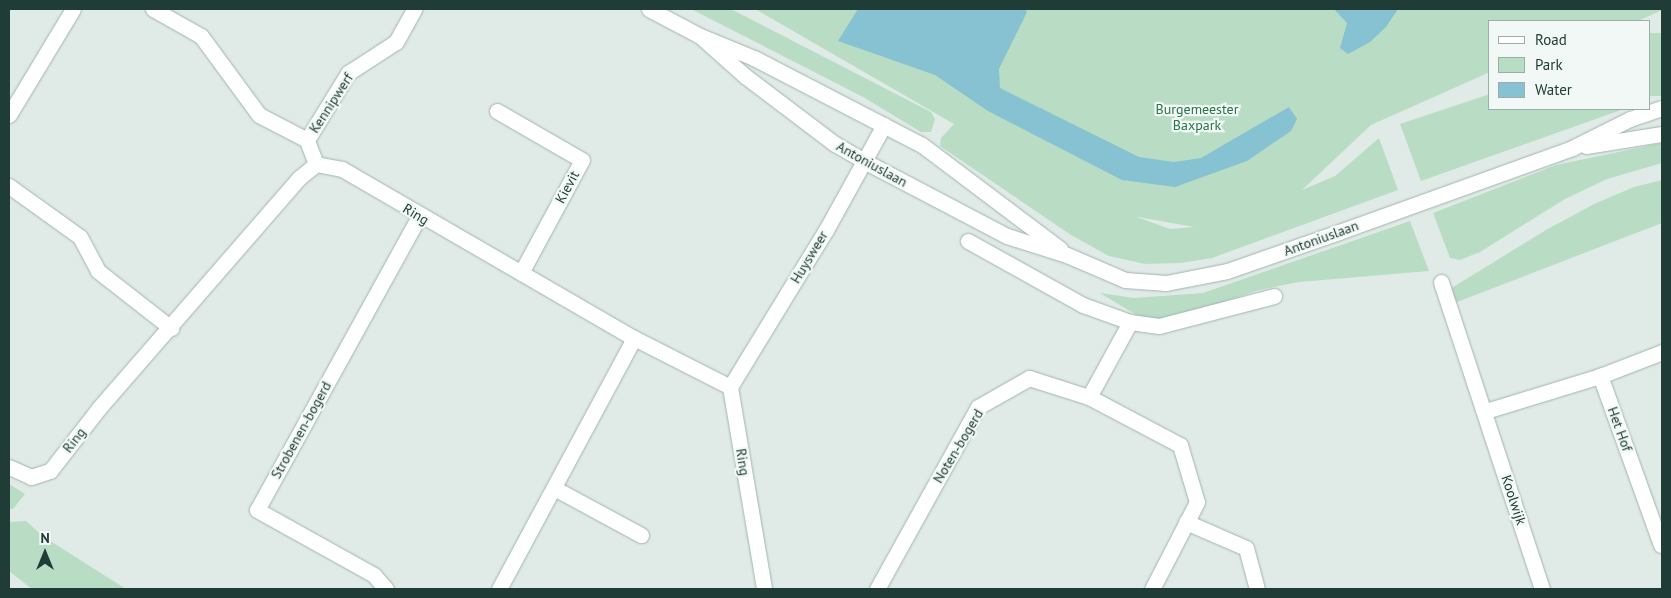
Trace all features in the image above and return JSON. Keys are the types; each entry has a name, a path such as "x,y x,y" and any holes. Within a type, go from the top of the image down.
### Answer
{"street":[{"path":"9,115 74,9"},
{"path":"153,9 201,36 259,115 307,140"},
{"name":"Kennipwerf","path":"316,164 307,140 348,73 396,42 414,9"},
{"name":"Antoniuslaan","path":"649,9 700,36 754,58 922,145 1021,216 1067,255"},
{"name":"Antoniuslaan","path":"700,36 744,76 835,144 864,161 1008,236 1067,255 1125,280 1166,283 1227,271 1572,148 1662,108"},
{"name":"Kievit","path":"498,111 582,160 521,273"},
{"name":"Huysweer","path":"730,387 884,125"},
{"name":"Antoniuslaan","path":"1572,148 1662,134"},
{"name":"Ring","path":"9,467 31,477 50,471 99,408 171,328 299,178 316,164 342,169 419,216 634,338 730,387 764,589"},
{"path":"9,186 80,237 98,271 171,328"},
{"name":"Strobenen-bogerd","path":"386,589 374,574 257,510 419,216"},
{"path":"968,241 1083,305 1130,322 1159,326 1274,296"},
{"name":"Koolwijk","path":"1441,282 1486,411 1542,589"},
{"path":"1089,397 1130,322"},
{"path":"500,589 634,338"},
{"path":"1486,411 1600,376 1662,352"},
{"name":"Het Hof","path":"1600,376 1662,545"},
{"name":"Noten-bogerd","path":"877,589 978,407 1029,378 1089,397 1180,444 1197,502 1152,589"},
{"path":"554,488 641,535"},
{"path":"1186,522 1246,548 1257,589"}],"green space":[{"path":"691,9 731,9 931,112 935,119 931,132 921,132 863,97"},
{"name":"Burgemeester Baxpark","path":"755,9 1662,9 1640,20 1488,20 1488,73 1371,125 1302,190 1335,176 1379,138 1398,190 1212,258 1181,263 1145,264 1109,256 1071,235 940,146 941,138 954,124","holes":["1137,217 1194,227 1170,229"]},
{"path":"1651,33 1662,33 1662,96 1651,96"},
{"path":"1488,95 1488,110 1621,110 1421,181 1400,124"},
{"path":"1662,143 1662,163 1607,179 1565,199 1480,252 1460,260 1450,258 1433,213 1556,165"},
{"path":"1662,180 1662,223 1452,304 1450,289 1546,230 1594,204 1634,187"},
{"path":"1410,221 1429,271 1299,282 1259,290 1153,325 1100,293 1134,298 1203,293"},
{"path":"9,484 25,494 13,509 9,509"},
{"path":"26,521 44,537 126,589 32,589 9,571 9,522"}],"water":[{"path":"858,9 1025,9 1027,12 999,69 1000,88 1139,157 1174,162 1201,158 1289,107 1297,119 1291,131 1247,161 1175,187 1122,180 988,111 935,75 838,41"},
{"path":"1334,9 1398,9 1386,27 1370,42 1348,54 1340,48 1347,23"}]}
